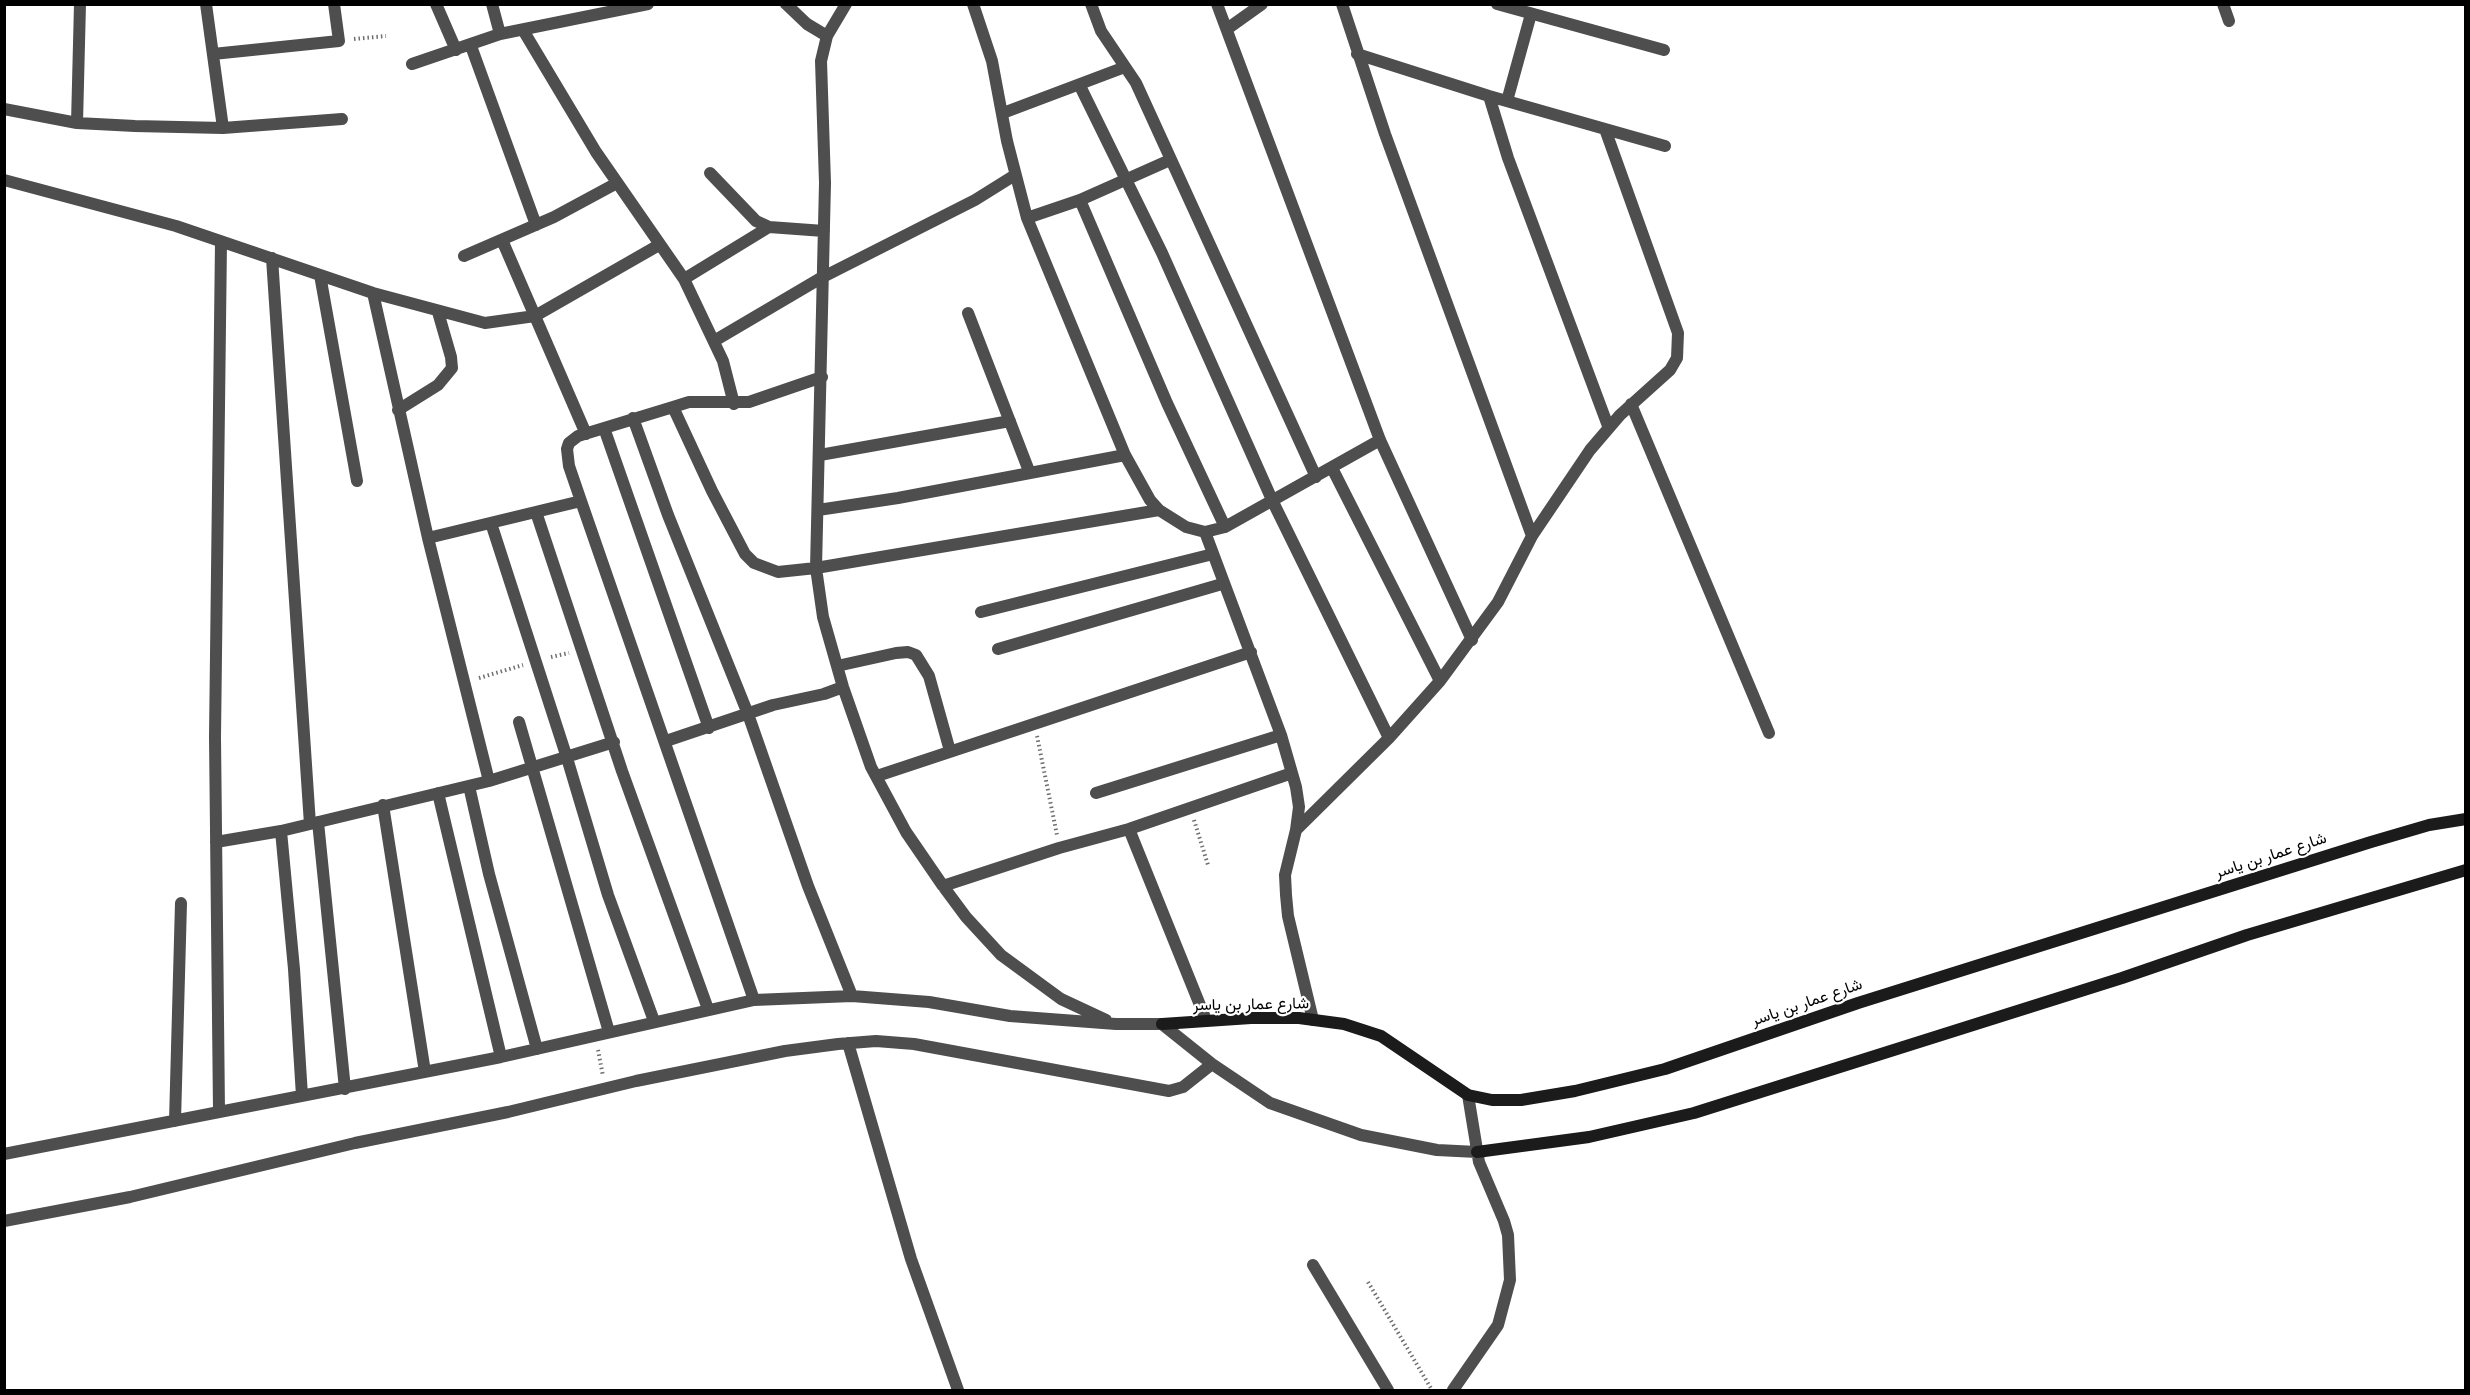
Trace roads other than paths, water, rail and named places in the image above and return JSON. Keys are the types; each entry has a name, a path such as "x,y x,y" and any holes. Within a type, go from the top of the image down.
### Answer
{"street":[{"path":"77,123 80,4"},
{"path":"206,4 223,128"},
{"path":"213,54 339,41 334,4"},
{"path":"436,4 456,50"},
{"path":"492,4 500,34"},
{"path":"412,63 471,46 500,34 648,4"},
{"path":"786,4 807,24 827,36"},
{"path":"846,4 827,36 821,61 824,231 821,278 822,377 816,568 823,617 843,687 877,776 906,832 943,886 966,917 1001,955 1061,999 1116,1024"},
{"path":"973,4 992,61 1015,175 1027,218 1125,455 1150,500 1159,510 1186,527 1205,532 1225,528 1380,440"},
{"path":"1091,4 1101,31 1136,83 1316,477"},
{"path":"1217,4 1380,440 1472,640"},
{"path":"1227,29 1262,4"},
{"path":"1342,4 1357,54 1532,536"},
{"path":"1497,4 1664,50"},
{"path":"2223,4 2229,21"},
{"path":"1508,101 1530,14"},
{"path":"523,30 563,100 684,279 723,361 734,404"},
{"path":"471,46 536,225"},
{"path":"1357,54 1489,96 1665,146"},
{"path":"1003,113 1080,86 1125,67"},
{"path":"1080,86 1127,181 1273,502 1389,738"},
{"path":"1489,96 1508,158 1608,426"},
{"path":"4,110 77,123 223,128 342,119"},
{"path":"1296,830 1389,738 1440,681 1498,602 1532,536 1608,426 1670,370 1679,347 1678,333 1605,129"},
{"path":"1027,218 1127,181 1170,160"},
{"path":"710,173 743,210 770,227 824,231"},
{"path":"714,341 821,278 975,200 1015,175"},
{"path":"4,180 176,226 373,293 485,323 535,316 659,245"},
{"path":"464,256 536,225 617,183"},
{"path":"1080,200 1167,403 1225,528"},
{"path":"684,279 770,227"},
{"path":"502,240 586,434"},
{"path":"219,1111 216,547 221,242"},
{"path":"272,258 314,823 345,1089"},
{"path":"320,275 357,481"},
{"path":"373,293 428,538 489,781"},
{"path":"398,410 438,385 452,368 438,312"},
{"path":"968,313 1029,471"},
{"path":"754,1000 569,466 567,449 572,440 586,434 689,402 734,404 748,402 822,377"},
{"path":"1631,404 1769,733"},
{"path":"673,407 712,491 745,554 754,563 778,572 816,568 1159,510"},
{"path":"633,418 668,515 748,714 808,886 852,996"},
{"path":"820,455 1010,422"},
{"path":"604,428 709,728"},
{"path":"818,510 898,498 1029,471 1125,455"},
{"path":"1332,468 1440,681"},
{"path":"428,538 581,501"},
{"path":"536,512 708,1009"},
{"path":"491,523 567,758 608,895 654,1021"},
{"path":"1205,532 1222,584 1251,652 1281,735 1292,773 1299,807 1285,876 1286,895 1288,916 1312,1020"},
{"path":"981,612 1213,554"},
{"path":"998,648 1222,584"},
{"path":"837,666 896,653 908,652 916,655 929,676 950,751"},
{"path":"877,776 1251,652"},
{"path":"666,741 748,714 843,687"},
{"path":"519,722 609,1032"},
{"path":"1096,793 1281,735"},
{"path":"216,842 281,831 489,781 614,742"},
{"path":"943,886 1059,848 1129,830 1292,773"},
{"path":"469,786 489,874 537,1049"},
{"path":"438,792 501,1057"},
{"path":"383,805 426,1072"},
{"name":"شارع عمار بن ياسر","path":"1162,1024 1206,1020 1312,1020 1344,1024 1381,1036 1468,1095 1492,1100 1521,1100 1575,1091 1665,1069 1858,1003 2371,842 2429,825 2466,819"},
{"path":"1129,830 1206,1020"},
{"path":"281,831 294,969 302,1096"},
{"path":"4,1154 501,1057 754,1000 852,996 929,1002 1010,1016 1116,1024 1162,1024 1212,1064 1270,1102 1361,1135 1437,1150 1589,1137 1695,1113 2122,978 2247,935 2466,870"},
{"path":"175,1121 181,903"},
{"path":"4,1221 130,1197 355,1143 508,1112 636,1081 785,1051 876,1041 914,1044 1169,1091 1183,1087 1212,1064"},
{"path":"848,1043 911,1259 958,1390"},
{"path":"1453,1390 1498,1325 1510,1280 1509,1250 1504,1221 1483,1174 1476,1147 1468,1095"},
{"path":"1313,1264 1389,1390"}]}
